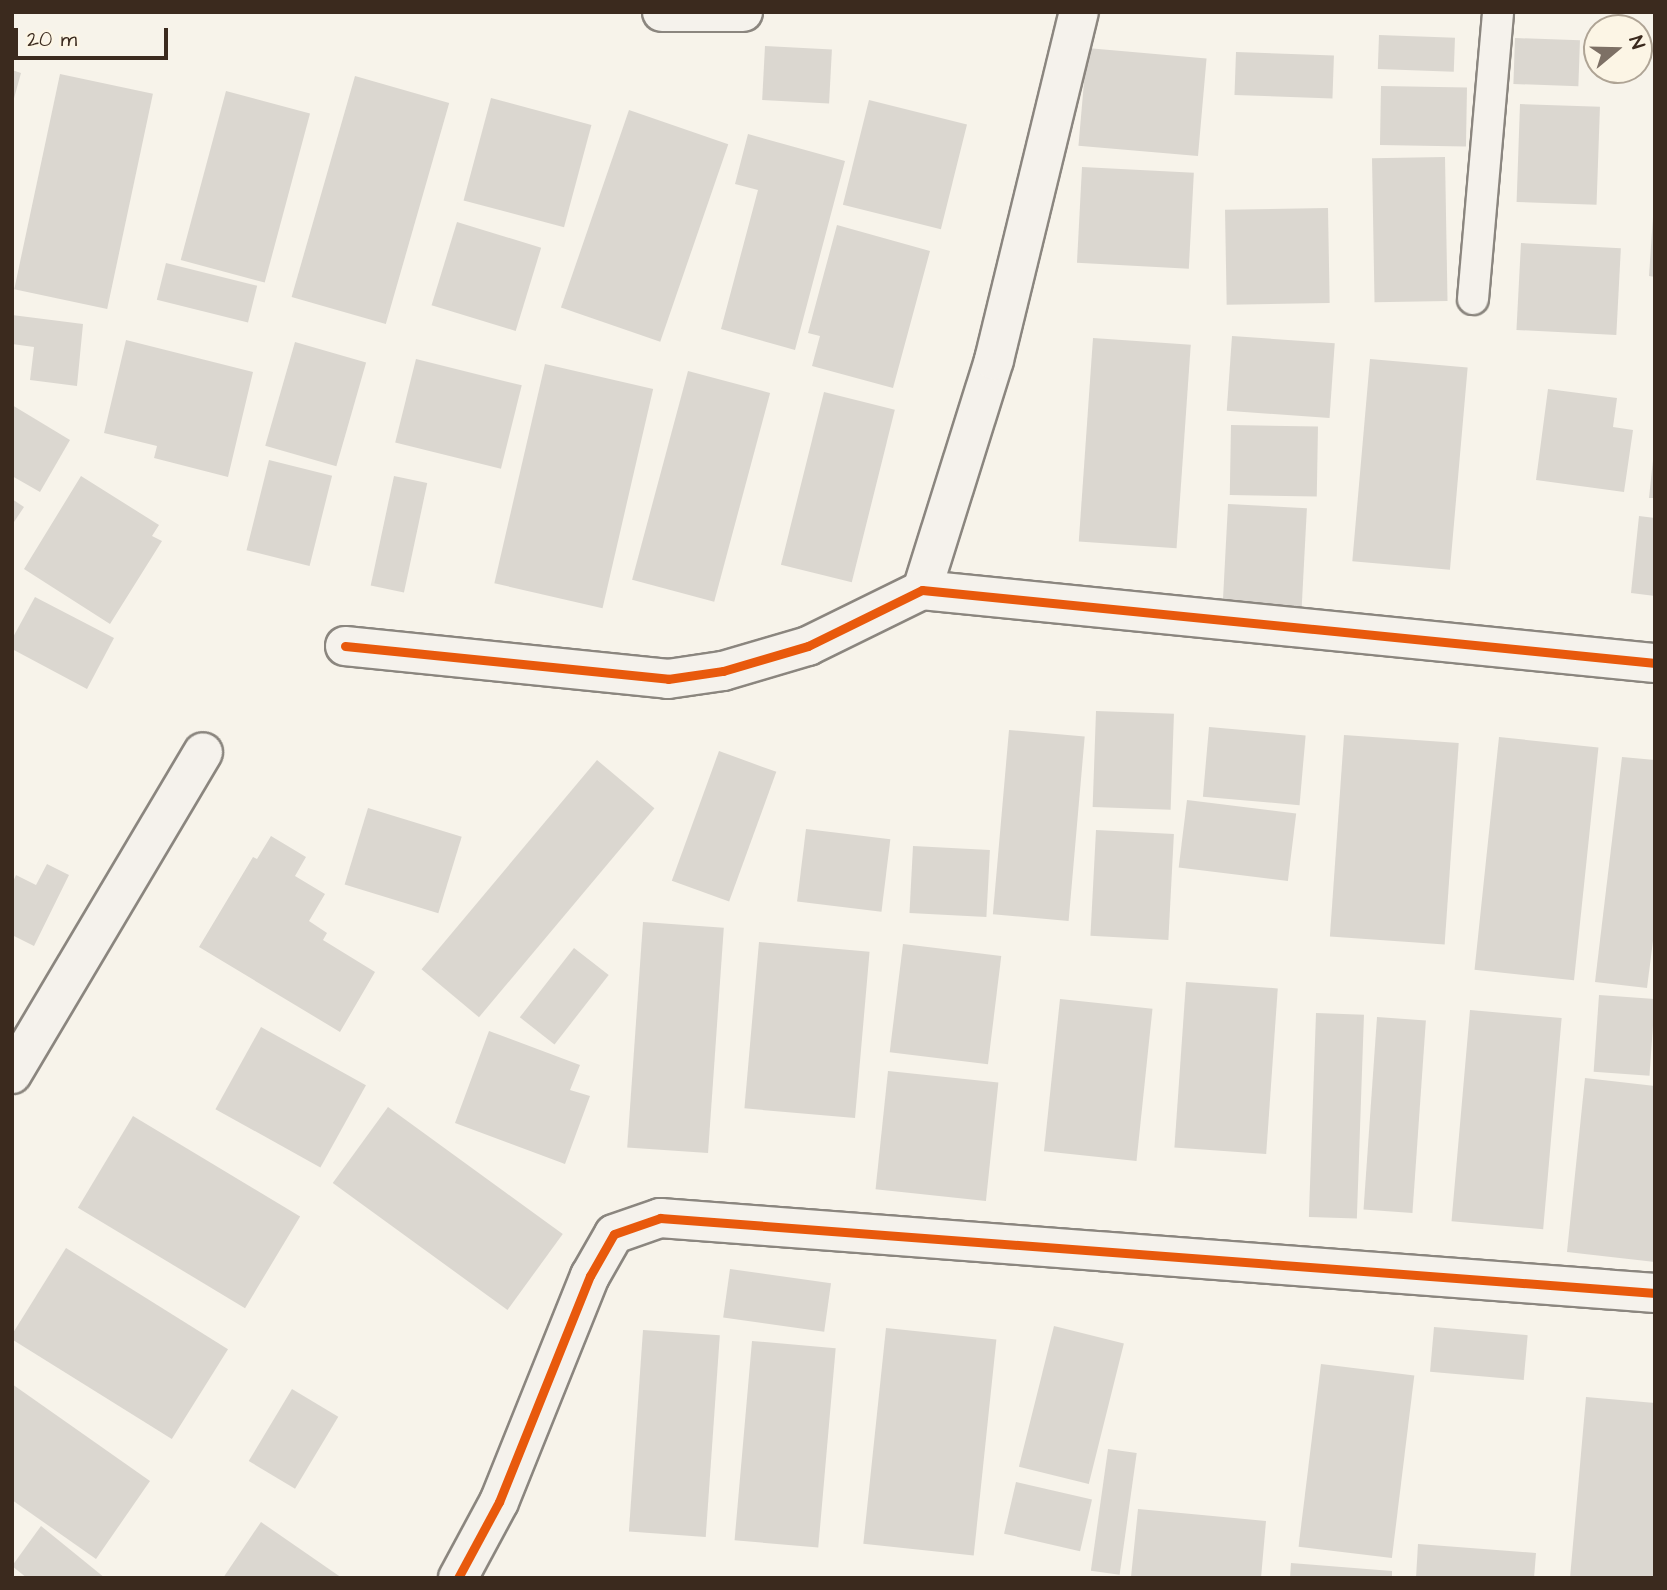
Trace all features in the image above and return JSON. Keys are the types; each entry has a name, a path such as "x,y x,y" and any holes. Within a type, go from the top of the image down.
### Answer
{"street":[{"path":"662,12 743,12"},
{"path":"922,590 994,360 1079,12"},
{"path":"345,646 668,679 723,671 808,646 922,590 1655,663"},
{"path":"12,1074 203,752"},
{"path":"458,1578 499,1502 590,1276 614,1234 660,1218 1655,1293"}],"lane":[{"path":"1473,299 1498,12"}],"building":[{"path":"1379,35 1455,38 1454,72 1378,69"},
{"path":"1515,38 1580,40 1578,86 1513,84"},
{"path":"765,46 832,50 829,103 762,100"},
{"path":"1087,48 1207,58 1198,156 1078,146"},
{"path":"1236,52 1334,55 1332,98 1234,95"},
{"path":"12,70 21,73 13,102 12,102"},
{"path":"60,74 153,94 107,309 14,289"},
{"path":"355,76 449,103 386,324 292,297"},
{"path":"1381,86 1467,88 1466,146 1380,145"},
{"path":"226,91 310,114 265,283 181,260"},
{"path":"491,98 591,125 564,227 464,200"},
{"path":"869,100 967,124 941,229 843,205"},
{"path":"1520,104 1600,107 1597,205 1517,202"},
{"path":"629,110 728,144 660,342 561,308"},
{"path":"748,134 845,161 795,350 721,329 758,190 735,184"},
{"path":"1445,157 1448,301 1375,302 1372,158"},
{"path":"1082,167 1194,173 1189,269 1077,263"},
{"path":"1328,208 1330,303 1227,305 1225,210"},
{"path":"1655,217 1655,277 1649,276"},
{"path":"457,222 541,248 516,331 432,305"},
{"path":"837,225 930,251 893,388 812,366 820,336 808,333"},
{"path":"1521,243 1621,248 1616,335 1516,330"},
{"path":"166,263 257,286 248,323 157,300"},
{"path":"12,315 83,324 77,386 30,380 34,347 12,344"},
{"path":"1232,336 1335,343 1330,418 1227,411"},
{"path":"1093,338 1191,345 1177,548 1079,542"},
{"path":"126,340 253,372 228,477 154,458 157,446 104,433"},
{"path":"295,342 366,362 336,466 265,446"},
{"path":"416,359 522,385 501,469 395,442"},
{"path":"1370,359 1468,368 1450,570 1352,561"},
{"path":"545,364 653,389 603,608 494,583"},
{"path":"688,371 770,393 714,602 632,580"},
{"path":"1548,389 1617,398 1613,427 1633,430 1624,492 1536,480"},
{"path":"824,392 895,410 852,582 781,565"},
{"path":"12,405 70,440 40,492 12,476"},
{"path":"1231,425 1318,427 1317,497 1230,495"},
{"path":"269,460 332,476 310,566 247,550"},
{"path":"1653,460 1655,498 1649,498"},
{"path":"81,476 159,525 152,536 162,541 110,624 24,569"},
{"path":"394,476 427,483 404,593 371,586"},
{"path":"12,499 24,507 12,525"},
{"path":"1228,504 1307,508 1302,610 1223,606"},
{"path":"1639,516 1655,518 1655,596 1631,593"},
{"path":"35,597 114,638 87,689 12,649 12,639"},
{"path":"1096,711 1174,714 1171,810 1093,807"},
{"path":"1209,727 1306,735 1300,805 1203,797"},
{"path":"1009,730 1085,737 1069,921 993,914"},
{"path":"1344,735 1459,743 1445,945 1330,937"},
{"path":"1499,737 1598,747 1574,980 1475,970"},
{"path":"719,751 776,772 729,902 672,881"},
{"path":"1622,757 1655,760 1655,925 1647,988 1595,982"},
{"path":"597,760 654,808 479,1017 422,969"},
{"path":"1187,800 1296,813 1288,881 1179,867"},
{"path":"368,808 462,837 438,913 345,885"},
{"path":"806,829 890,839 881,912 797,901"},
{"path":"1096,830 1174,834 1168,940 1090,936"},
{"path":"271,836 306,857 295,876 325,894 309,921 327,933 323,940 375,972 340,1032 199,947 253,857 257,859"},
{"path":"913,846 990,850 986,917 909,913"},
{"path":"47,864 69,875 34,946 12,935 12,884 16,875 36,885"},
{"path":"643,922 724,928 708,1153 627,1147"},
{"path":"759,942 870,952 855,1118 744,1108"},
{"path":"903,944 1001,956 988,1064 890,1052"},
{"path":"574,948 609,975 554,1044 520,1017"},
{"path":"1186,982 1278,988 1266,1154 1174,1148"},
{"path":"1599,995 1655,999 1649,1076 1594,1072"},
{"path":"1060,999 1152,1009 1136,1161 1044,1151"},
{"path":"1470,1010 1562,1018 1543,1229 1452,1221"},
{"path":"1316,1013 1364,1015 1357,1219 1309,1217"},
{"path":"1377,1017 1426,1020 1412,1213 1364,1210"},
{"path":"261,1027 366,1085 320,1167 215,1109"},
{"path":"489,1031 580,1065 570,1090 590,1096 565,1164 455,1123"},
{"path":"888,1071 998,1083 986,1201 876,1189"},
{"path":"1585,1078 1655,1086 1655,1262 1567,1252"},
{"path":"388,1107 563,1234 507,1310 333,1183"},
{"path":"133,1116 300,1216 245,1308 78,1208"},
{"path":"66,1248 228,1349 172,1439 12,1339 12,1334"},
{"path":"730,1269 831,1283 824,1332 723,1318"},
{"path":"1054,1326 1124,1343 1089,1484 1019,1467"},
{"path":"1434,1327 1528,1335 1524,1380 1430,1372"},
{"path":"886,1328 996,1340 974,1555 863,1544"},
{"path":"643,1330 720,1335 706,1537 629,1532"},
{"path":"752,1341 836,1348 818,1548 735,1540"},
{"path":"1321,1364 1414,1375 1392,1558 1299,1547"},
{"path":"12,1384 150,1481 96,1559 12,1500"},
{"path":"292,1389 338,1417 295,1489 249,1461"},
{"path":"1586,1397 1655,1403 1655,1578 1570,1578"},
{"path":"1108,1449 1137,1453 1120,1575 1091,1571"},
{"path":"1016,1482 1092,1500 1080,1551 1004,1534"},
{"path":"1138,1509 1266,1521 1261,1578 1131,1577"},
{"path":"261,1522 342,1578 223,1578"},
{"path":"41,1526 105,1578 27,1578 12,1566"},
{"path":"1418,1544 1536,1553 1534,1578 1416,1578"},
{"path":"1291,1563 1392,1571 1392,1578 1290,1578"}],"cycle path":[{"path":"345,646 668,679 723,671 808,646 922,590 1655,663"},
{"path":"458,1578 499,1502 590,1276 614,1234 660,1218 1655,1293"}]}
